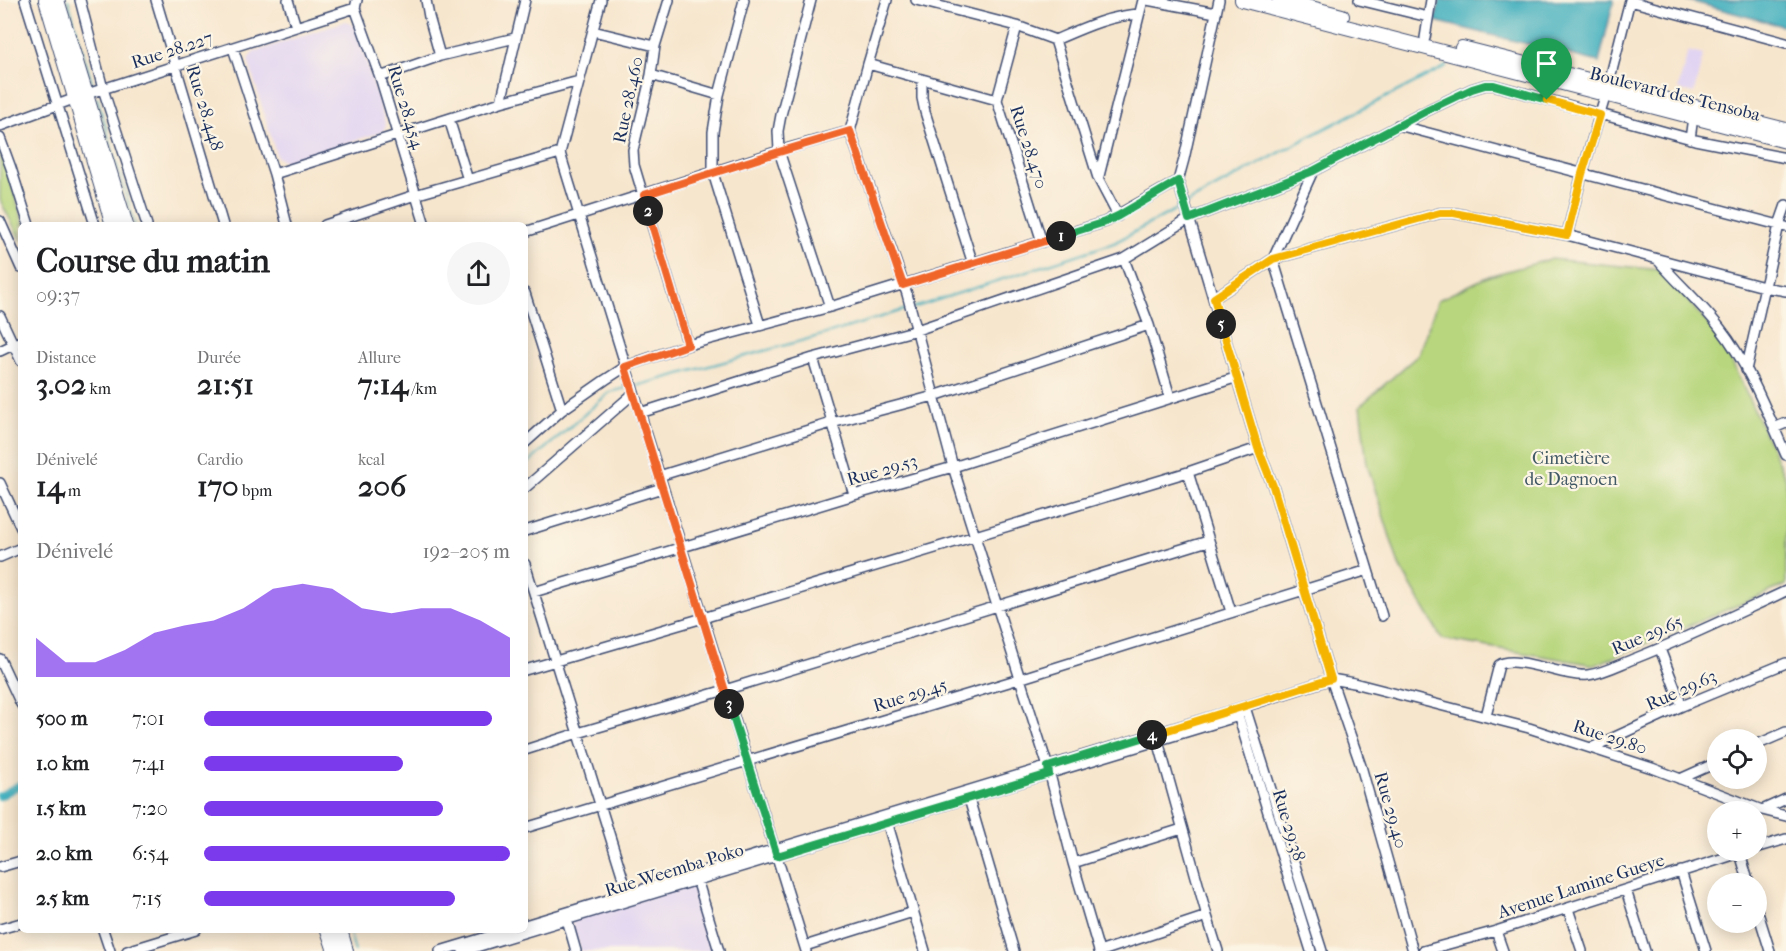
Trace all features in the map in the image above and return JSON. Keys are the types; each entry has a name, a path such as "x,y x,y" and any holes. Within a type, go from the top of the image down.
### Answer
{"main road":[{"path":"46,0 125,222"},
{"path":"57,0 112,222"},
{"name":"Boulevard des Tensoba","path":"1242,0 1786,130"},
{"name":"Boulevard des Tensoba","path":"1280,0 1425,38 1607,89 1694,117 1786,141"},
{"path":"329,933 335,951"},
{"path":"341,933 346,951"}],"street":[{"path":"25,0 94,222"},
{"path":"80,0 103,89 146,222"},
{"name":"Rue 28.448","path":"156,0 222,222"},
{"path":"288,0 296,27"},
{"path":"426,0 440,56"},
{"path":"501,102 525,0"},
{"path":"601,0 560,153 806,948 913,912"},
{"name":"Rue 28.460","path":"669,0 655,46 651,75 633,150 634,165 688,345"},
{"path":"744,0 719,95 713,132 713,172 760,325"},
{"path":"812,0 781,115 778,131 779,152 830,307"},
{"path":"887,0 850,131 905,289 953,467 1048,770 1073,863 1101,951 1207,916"},
{"path":"915,0 1017,26 1055,40 1092,23 1139,14"},
{"path":"1098,178 1139,14 1145,0 1216,13"},
{"path":"528,440 562,410 625,367 688,345 905,289 973,264 1105,222 1178,181 1219,0"},
{"path":"1362,0 1428,16"},
{"path":"1425,38 1431,0"},
{"path":"1567,235 1630,0 1786,43"},
{"name":"Rue 28.227","path":"0,126 103,89 296,27 356,4"},
{"name":"Rue 28.454","path":"356,4 423,222"},
{"name":"Rue 28.470","path":"1017,26 997,100 1042,242"},
{"path":"593,31 655,46"},
{"path":"380,76 440,56 515,38"},
{"path":"1055,40 1098,178 1118,216"},
{"path":"233,48 286,222"},
{"path":"868,64 997,100"},
{"path":"651,75 719,95"},
{"path":"922,80 925,112 973,264"},
{"path":"273,174 501,102 579,81"},
{"path":"640,413 1124,259 1189,219 1313,171 1398,125 1485,85 1494,85 1690,139 1786,158"},
{"path":"1690,139 1694,117"},
{"path":"449,119 468,180"},
{"path":"1398,125 1783,226"},
{"path":"528,231 850,131"},
{"path":"0,138 28,222"},
{"path":"334,222 415,195 560,153"},
{"path":"1313,171 1273,259 1382,616"},
{"name":"Rue 29.40","path":"1178,181 1258,448 1273,486 1331,679 1361,766 1413,951"},
{"path":"1746,370 1764,287 1783,226 1786,205"},
{"path":"1214,298 1273,259 1440,213 1454,213 1567,235 1786,291"},
{"path":"0,221 18,261"},
{"path":"1124,259 1149,325 1170,397"},
{"path":"1657,259 1719,327 1746,370 1786,455"},
{"path":"528,302 562,410"},
{"path":"0,316 17,342 0,351"},
{"path":"659,476 832,423 934,396 1149,325"},
{"path":"813,358 854,495"},
{"name":"Rue 29.53","path":"534,592 953,467 1238,377"},
{"path":"528,485 633,392"},
{"path":"1774,428 1786,423"},
{"path":"528,669 1188,472 1258,448"},
{"path":"1188,472 1231,612"},
{"path":"0,483 18,522"},
{"path":"528,530 662,488"},
{"path":"528,749 1208,541"},
{"path":"0,558 18,549"},
{"name":"Rue 29.45","path":"528,827 1019,679 1368,570"},
{"path":"528,573 628,894"},
{"name":"Rue 29.65","path":"1486,716 1499,665 1502,663 1513,662 1579,675 1597,673 1660,649 1786,591"},
{"path":"1660,649 1682,706"},
{"path":"0,659 18,698"},
{"name":"Rue 29.63","path":"1591,748 1682,706 1786,663"},
{"name":"Rue Weemba Poko","path":"528,924 566,916 968,795 1240,711 1331,679"},
{"name":"Rue 29.80","path":"1331,679 1453,710 1486,716 1591,748 1738,801"},
{"path":"1240,711 1322,951"},
{"name":"Rue 29.38","path":"1240,711 1311,951"},
{"path":"1767,740 1786,732"},
{"path":"1157,737 1218,951"},
{"path":"1680,779 1707,767"},
{"path":"968,795 1014,951"},
{"path":"1767,808 1786,799"},
{"name":"Rue 29.80","path":"1767,811 1786,816"},
{"path":"886,819 925,951"},
{"path":"1073,863 1182,829"},
{"path":"1767,845 1786,839"},
{"name":"Avenue Lamine Gueye","path":"1423,951 1568,909 1716,861"},
{"path":"0,867 18,862"},
{"path":"1681,872 1706,951"},
{"path":"697,877 719,951"},
{"name":"Rue Weemba Poko","path":"528,929 628,894 697,877"},
{"path":"1626,890 1646,951"},
{"path":"1568,909 1582,951"},
{"path":"566,916 576,951"},
{"path":"0,929 18,924"},
{"path":"1496,931 1503,951"},
{"path":"104,933 110,951"},
{"path":"127,951 186,933"},
{"name":"Rue Weemba Poko","path":"440,951 487,944 505,933"},
{"name":"Rue Weemba Poko","path":"463,951 518,933"},
{"path":"1764,933 1770,951"}],"shaded area":[{"path":"346,21 356,27 386,126 382,132 285,162 277,157 248,59 254,52"},
{"path":"1688,51 1703,55 1694,93 1678,89"},
{"path":"691,883 712,951 581,951 571,920"}],"green space":[{"path":"0,148 23,222 18,222 18,235 0,200"},
{"name":"Cimetière de Dagnoen","path":"1551,259 1661,270 1721,339 1786,479 1786,585 1595,665 1442,639 1399,565 1367,464 1360,406 1418,355 1438,300 1489,276"}],"water":[{"path":"1440,0 1614,0 1599,62 1435,21"},
{"path":"1686,0 1786,0 1786,27"}],"waterway":[{"path":"68,0 93,86"},
{"path":"1187,203 1314,134 1447,66"},
{"path":"97,98 134,222"},
{"path":"913,308 1114,243 1182,206"},
{"path":"636,386 830,333 907,309"},
{"path":"528,463 610,392 630,387"},
{"path":"0,796 18,786"},
{"path":"350,933 355,951"}],"route":[{"path":"1485,85 1494,85 1547,100 1600,115 1567,235 1454,213 1440,213 1273,259 1214,298 1258,448 1273,486 1331,679 1048,767 1049,774 777,856 625,367 688,345 644,195 850,131 903,285 1105,222 1178,181 1189,219 1313,171 1428,110 1485,85"}]}
